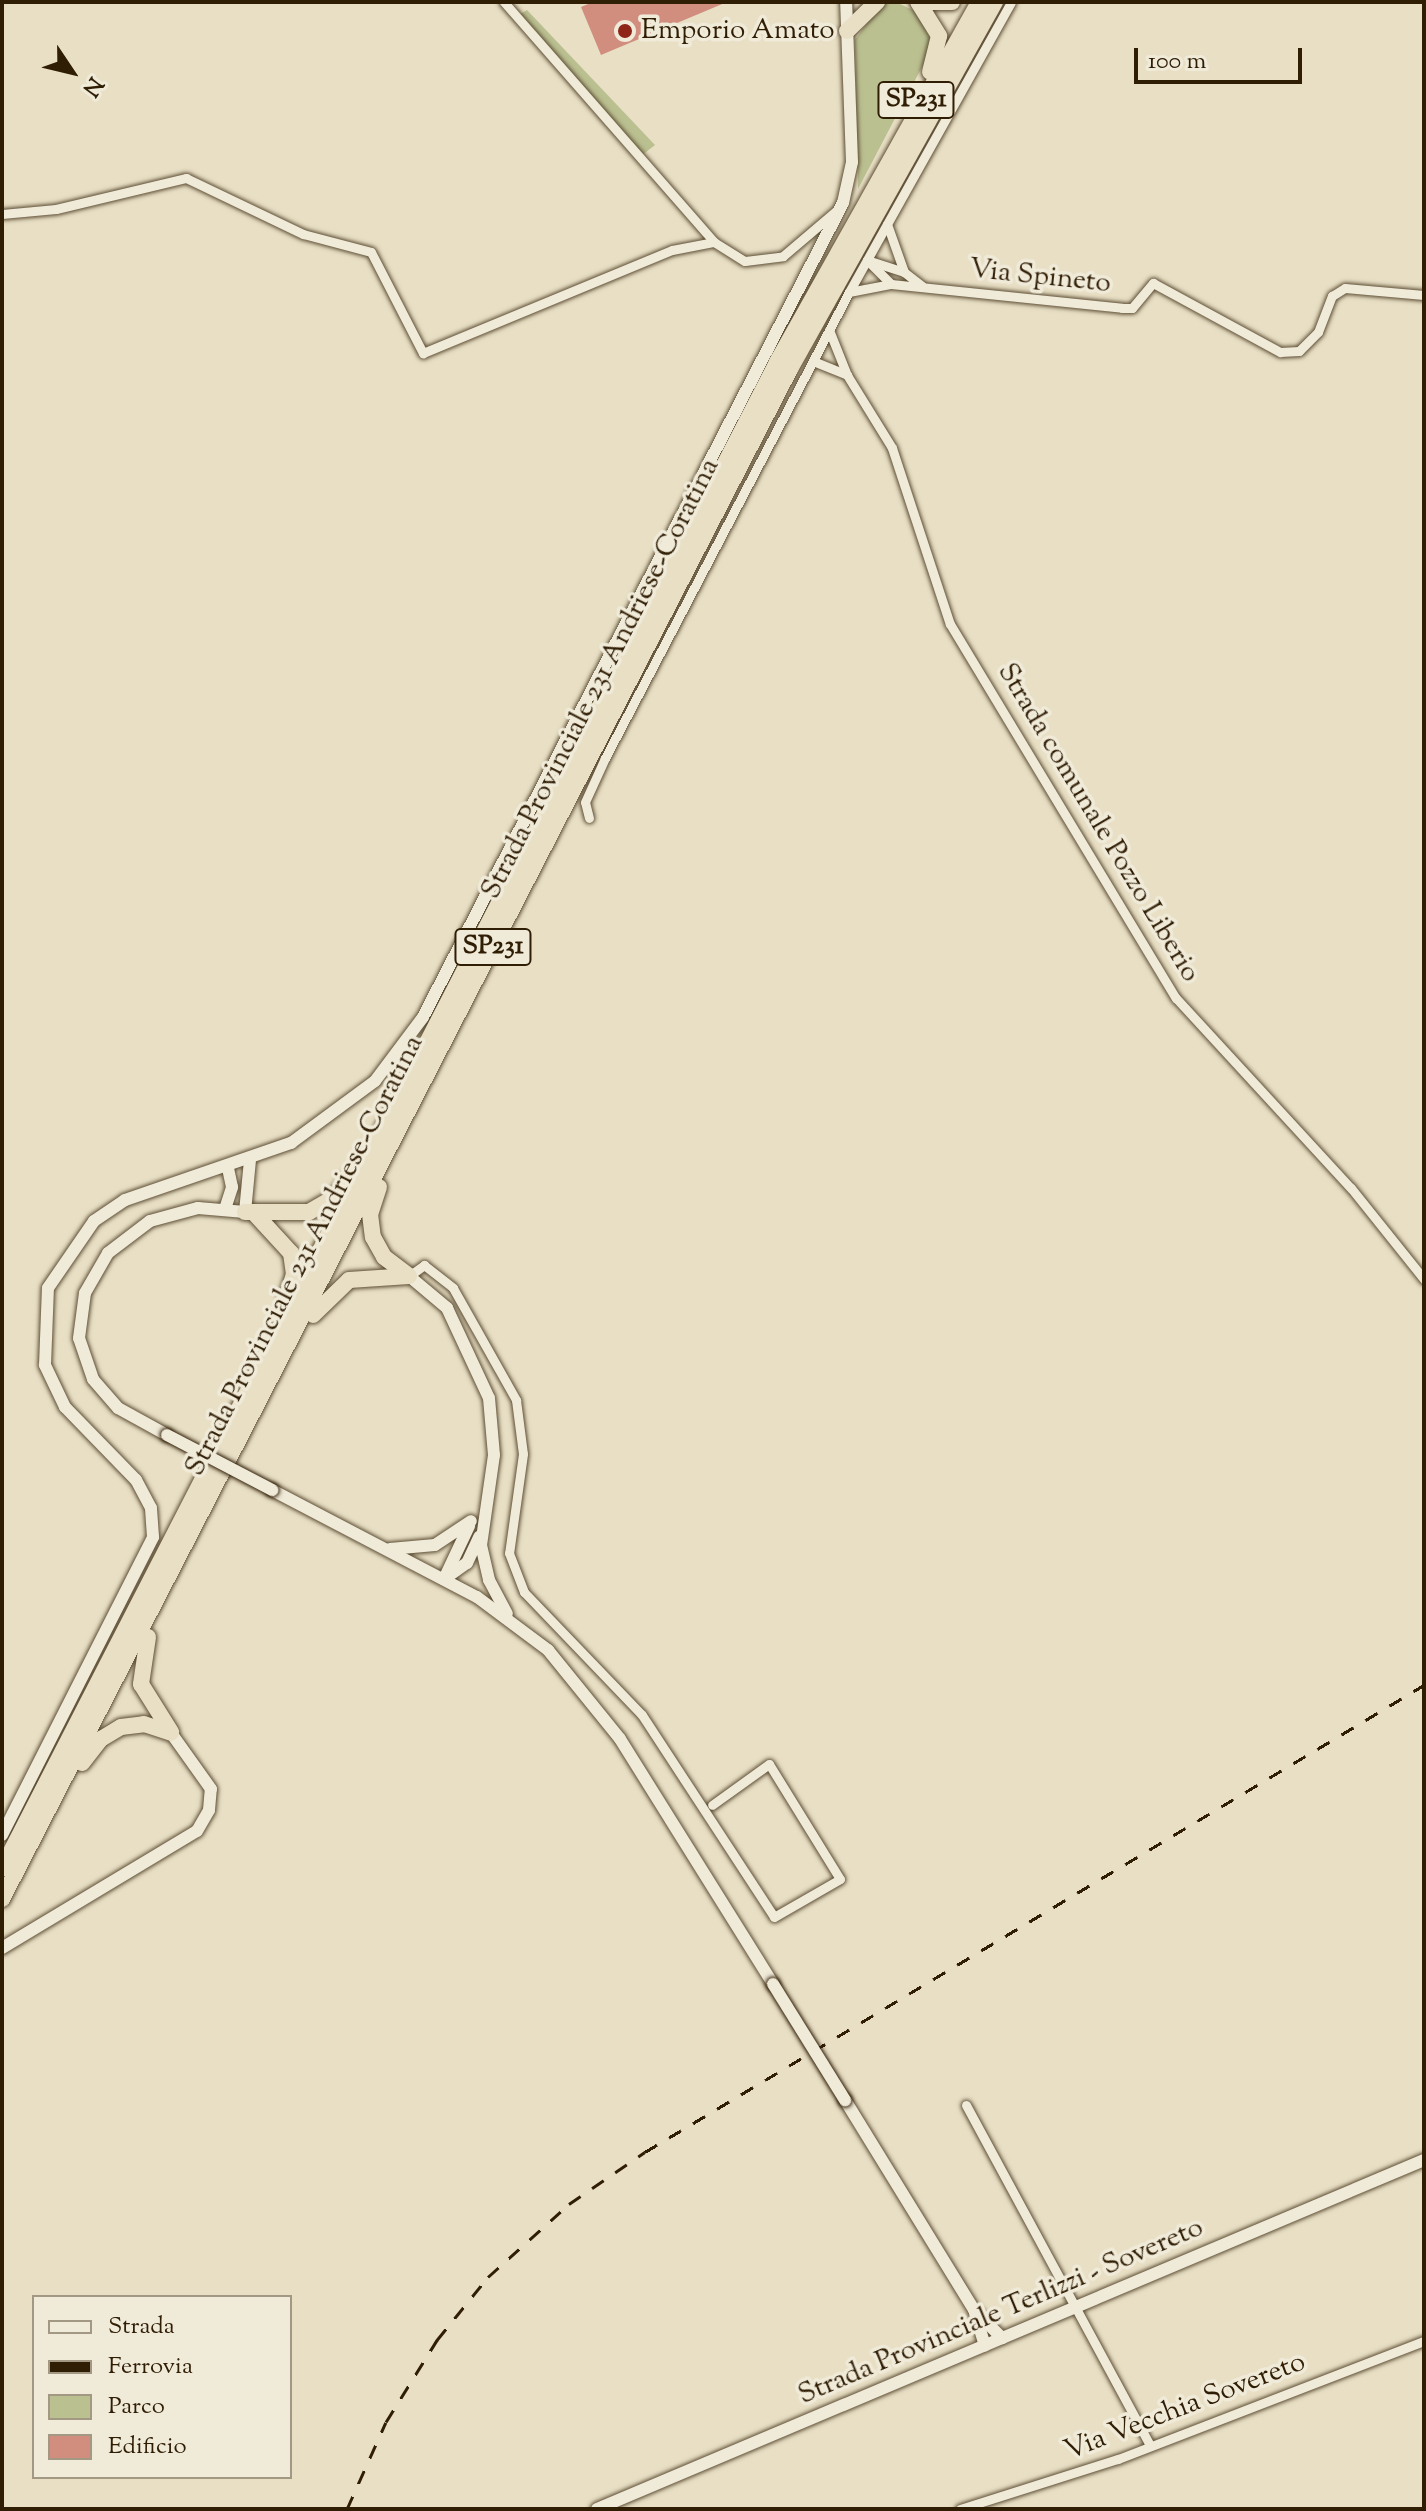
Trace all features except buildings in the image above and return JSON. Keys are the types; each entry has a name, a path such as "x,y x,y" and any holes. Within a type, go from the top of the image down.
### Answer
{"highway":[{"path":"847,31 877,2"},
{"name":"SP231","path":"921,2 952,2"},
{"name":"SP231","path":"870,197 938,54 938,31 921,2"},
{"name":"Strada Provinciale 231 Andriese-Coratina","path":"433,1048 777,362 979,2"},
{"name":"Strada Provinciale 231 Andriese-Coratina","path":"2,1899 7,1874 433,1048 790,369 995,2"},
{"name":"SP231","path":"250,1213 298,1215 335,1197 433,1048"},
{"name":"SP231","path":"409,1276 379,1250 370,1214 433,1048"},
{"name":"SP231","path":"236,1430 294,1274 286,1242 250,1213"},
{"name":"SP231","path":"236,1430 326,1297 360,1276 409,1276"},
{"name":"Strada Provinciale 231 Andriese-Coratina","path":"7,1874 182,1550 236,1430"},
{"path":"171,1733 143,1692 139,1662 182,1550"},
{"path":"7,1874 101,1739 135,1724 171,1733"}],"street":[{"path":"504,2 714,242 745,261 783,256 843,203"},
{"path":"2,1835 153,1537 151,1508 136,1480 65,1407 45,1365 48,1288 94,1221 125,1200 250,1160 342,1109 375,1081 423,1017 843,203 852,162 846,2"},
{"path":"847,31 856,2"},
{"path":"589,818 590,789 849,292 1011,2"},
{"path":"2,214 56,209 186,178 303,234 371,252 423,353 672,250 714,242"},
{"path":"887,224 904,272"},
{"path":"867,260 904,272 922,286"},
{"path":"867,260 891,284"},
{"name":"Via Spineto","path":"922,286 1132,308 1153,283 1280,352 1299,351 1318,332 1332,296 1345,288 1424,295"},
{"path":"849,292 891,284 922,286"},
{"name":"Strada comunale Pozzo Liberio","path":"829,330 847,375 892,448 950,624 1176,998 1419,1266 1424,1279"},
{"path":"813,361 847,375"},
{"path":"250,1160 250,1213 225,1209 181,1210 141,1227 104,1258 82,1303 80,1343 93,1379 118,1408 444,1579 512,1622 589,1693 974,2310 1002,2338"},
{"path":"225,1209 232,1187 228,1168"},
{"path":"512,1622 489,1580 481,1532 494,1451 489,1398 447,1308 409,1276 424,1265 453,1288 516,1400 523,1454 509,1553 524,1592 634,1705 774,1917 840,1879 769,1764 712,1805"},
{"path":"444,1579 471,1521 484,1503"},
{"path":"387,1549 435,1545 471,1521"},
{"path":"444,1579 467,1563 481,1532"},
{"path":"2,1948 197,1831 209,1810 211,1789 171,1733"},
{"path":"966,2105 1150,2445"},
{"name":"Strada Provinciale Terlizzi - Sovereto","path":"597,2509 1424,2160"},
{"path":"974,2310 985,2345"},
{"name":"Via Vecchia Sovereto","path":"960,2509 988,2506 1424,2341"}],"green space":[{"path":"898,3 919,13 933,46 858,189 855,40 881,4"},
{"path":"527,10 655,145 641,156 517,16"}],"railway":[{"path":"347,2509 386,2422 437,2340 488,2277 569,2204 645,2152 1424,1685"}],"place":[{"name":"Emporio Amato","path":"625,31"}]}
